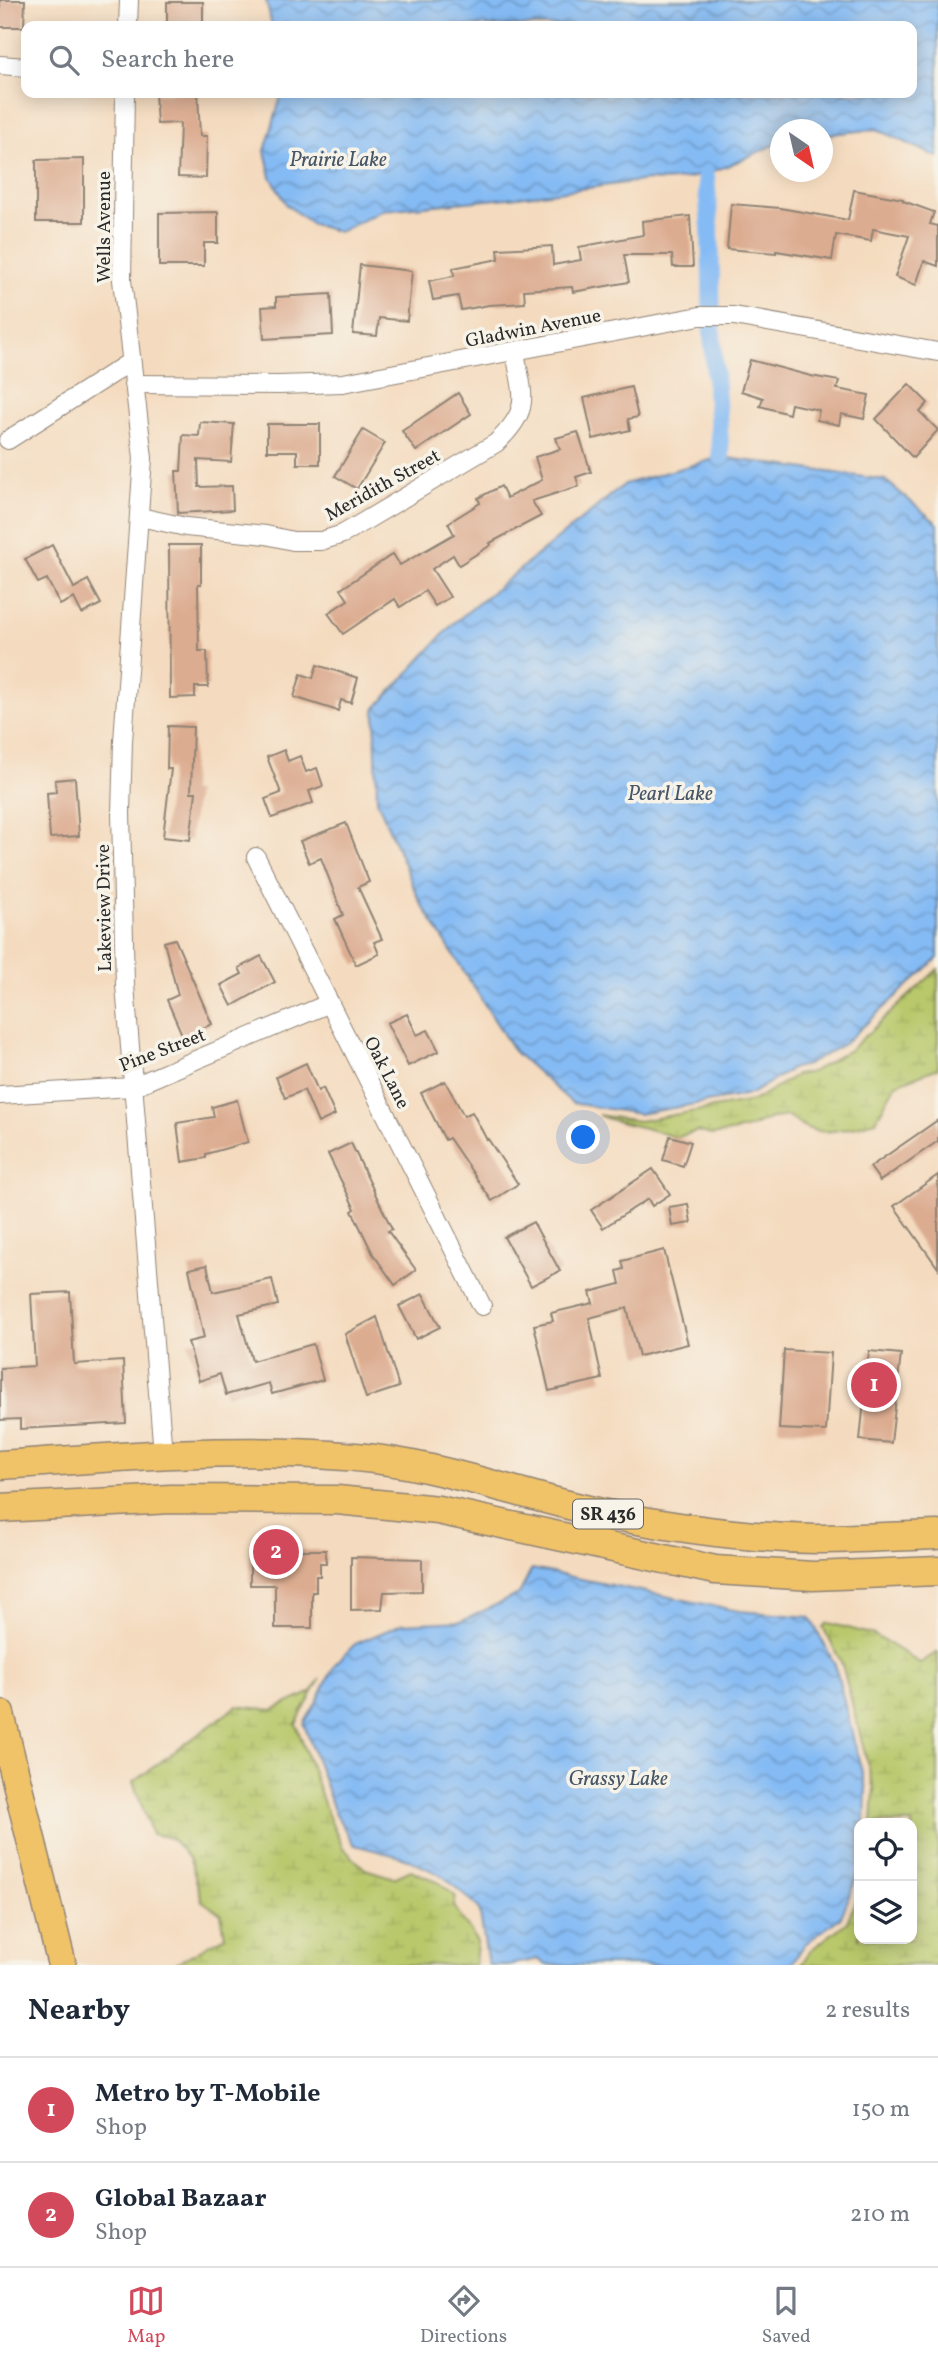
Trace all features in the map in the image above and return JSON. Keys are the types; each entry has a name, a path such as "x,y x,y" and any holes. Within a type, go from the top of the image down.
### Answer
{"main road":[{"name":"SR 436","path":"0,1465 163,1454 284,1454 376,1459 475,1479 606,1514 718,1533 816,1539 938,1535"},
{"name":"SR 436","path":"0,1508 183,1499 337,1500 438,1510 715,1570 813,1576 938,1570"},
{"path":"0,1714 62,1965"}],"street":[{"path":"128,21 129,0"},
{"path":"0,65 21,67"},
{"name":"Wells Avenue","path":"125,98 122,280 130,362"},
{"name":"Gladwin Avenue","path":"133,384 343,383 700,316 734,316 938,352"},
{"name":"Meridith Street","path":"140,517 186,527 266,534 293,541 321,541 343,534 496,443 513,427 521,413 523,396 515,352"},
{"path":"8,440 130,362"},
{"name":"Lakeview Drive","path":"130,362 143,458 123,741 121,813 125,985 163,1454"},
{"name":"Oak Lane","path":"256,856 482,1306"},
{"name":"Pine Street","path":"0,1095 132,1087 330,1003"},
{"path":"600,1547 606,1514"}],"green space":[{"path":"938,969 938,1068 896,1084 876,1121 841,1130 820,1131 809,1129 789,1116 771,1118 749,1128 731,1132 711,1135 697,1131 675,1138 598,1115 639,1121 753,1101 796,1075 812,1072 851,1049"},
{"path":"828,1623 874,1635 920,1663 938,1652 938,1965 801,1965 811,1950 847,1922 854,1904 854,1944 917,1944 917,1818 872,1818 874,1789 842,1664 823,1627"},
{"path":"320,1679 296,1724 328,1815 343,1848 365,1869 394,1878 411,1870 440,1883 456,1897 454,1906 477,1942 475,1965 173,1965 225,1936 221,1914 202,1901 190,1859 171,1838 152,1834 133,1782 237,1706 273,1710 312,1692"}],"water":[{"name":"Prairie Lake","path":"266,0 938,0 938,157 876,129 833,134 833,119 770,119 770,147 700,175 666,181 648,180 518,197 383,210 339,232 312,224 287,205 271,177 265,151 281,98 917,98 917,21 271,21"},
{"name":"Pearl Lake","path":"721,457 885,480 938,524 938,958 845,1043 807,1065 793,1068 751,1094 639,1114 572,1103 514,1051 419,900 377,800 375,709 454,623 625,484"},
{"name":"Grassy Lake","path":"532,1569 739,1611 810,1617 835,1665 866,1788 865,1818 854,1818 854,1884 841,1917 805,1944 791,1965 546,1965 538,1959 508,1965 488,1965 479,1908 443,1876 405,1858 354,1845 335,1813 304,1724 335,1664 355,1644 402,1624 462,1621 519,1594"}],"building":[{"path":"0,0 25,0 24,21 21,21 21,27 0,27"},
{"path":"167,2 203,2 203,21 167,21"},
{"path":"155,98 198,98 200,136 207,136 206,178 178,177 180,123 157,124"},
{"path":"84,159 84,222 36,222 36,160"},
{"path":"854,190 903,199 934,212 930,224 938,226 938,266 924,261 916,285 895,277 909,236 873,229 871,241 836,235 832,260 776,251 727,249 731,204 780,208 848,220"},
{"path":"218,212 218,243 204,243 204,266 159,266 159,213"},
{"path":"690,216 693,267 673,267 672,255 624,255 629,282 573,292 572,287 524,290 525,303 461,310 458,296 433,300 429,281 454,276 453,268 499,259 498,249 552,246 553,265 581,260 579,247 643,235 642,221"},
{"path":"360,265 412,271 407,321 379,318 377,336 353,334"},
{"path":"331,294 333,335 264,339 262,307 276,306 276,297"},
{"path":"750,360 839,381 837,389 869,395 864,419 841,414 839,425 817,420 819,410 791,404 789,414 760,406 763,398 741,391"},
{"path":"909,384 928,403 920,412 938,430 913,458 876,419"},
{"path":"631,387 638,417 628,419 630,430 593,439 584,398"},
{"path":"458,393 471,414 416,451 402,431"},
{"path":"200,422 234,424 231,462 198,460 199,487 232,486 233,510 178,513 176,471 181,471 183,435 199,436"},
{"path":"267,424 320,424 320,464 297,464 297,451 267,451"},
{"path":"363,430 385,443 357,489 335,476"},
{"path":"578,432 591,472 576,477 579,486 532,501 541,516 490,543 491,545 459,565 453,555 432,569 450,597 435,606 425,591 400,607 395,599 343,634 328,613 348,600 341,589 393,554 400,565 454,534 448,523 480,503 478,498 501,486 507,498 542,480 535,457 560,449 556,438"},
{"path":"52,545 74,588 88,580 101,604 82,614 74,598 60,605 47,579 38,583 25,559"},
{"path":"169,545 201,545 201,584 198,584 199,651 207,651 208,687 195,687 195,697 170,698"},
{"path":"317,665 358,678 351,703 341,700 338,711 294,697 301,674 313,678"},
{"path":"168,726 193,727 191,792 196,792 190,840 163,837 171,769 167,769"},
{"path":"284,750 288,761 300,756 306,772 317,768 323,786 309,791 313,803 272,818 265,799 281,793 267,757"},
{"path":"75,778 79,836 50,838 47,793 56,792 55,780"},
{"path":"346,823 369,882 358,887 382,939 374,942 379,954 356,965 335,919 343,915 321,858 309,863 300,841"},
{"path":"175,939 212,1024 183,1037 167,1000 178,995 164,942"},
{"path":"261,956 275,982 232,1006 221,985 242,974 239,968"},
{"path":"407,1014 417,1035 428,1030 439,1051 408,1066 387,1023"},
{"path":"306,1063 318,1091 323,1088 335,1115 318,1123 304,1090 285,1098 276,1077"},
{"path":"445,1081 464,1116 472,1112 487,1140 518,1184 492,1201 449,1138 445,1140 421,1093"},
{"path":"237,1100 248,1142 206,1154 206,1158 182,1162 177,1123 214,1117 212,1107"},
{"path":"938,1120 938,1141 880,1181 870,1167"},
{"path":"670,1136 691,1142 683,1166 663,1160"},
{"path":"351,1143 392,1229 388,1231 416,1270 395,1285 373,1254 328,1154"},
{"path":"653,1169 670,1194 652,1206 648,1199 603,1228 591,1210"},
{"path":"938,1175 938,1268 894,1206"},
{"path":"688,1204 691,1223 672,1226 669,1207"},
{"path":"533,1222 560,1271 531,1286 504,1237"},
{"path":"664,1250 688,1344 639,1356 627,1308 589,1318 602,1379 549,1391 534,1325 553,1321 551,1313 593,1303 590,1292 620,1284 617,1271 624,1269 622,1261"},
{"path":"207,1265 213,1292 272,1279 278,1305 239,1314 252,1361 313,1344 323,1380 272,1394 269,1383 226,1395 220,1374 199,1381 188,1342 204,1338 189,1269"},
{"path":"70,1292 74,1364 123,1361 126,1423 20,1429 20,1419 0,1420 0,1368 35,1366 31,1294"},
{"path":"423,1294 440,1327 416,1339 399,1306"},
{"path":"377,1317 399,1387 366,1398 345,1334"},
{"path":"784,1350 831,1353 826,1431 779,1429"},
{"path":"869,1351 901,1354 891,1443 860,1440"},
{"path":"250,1550 326,1550 326,1563 320,1563 320,1576 316,1576 316,1592 312,1592 312,1628 275,1628 275,1585 250,1585"},
{"path":"351,1557 422,1559 422,1591 384,1592 382,1609 351,1610"}],"waterway":[{"path":"706,176 712,333 721,457"}],"place":[{"name":"Metro by T-Mobile","path":"874,1385"},
{"name":"Global Bazaar","path":"276,1552"}]}
